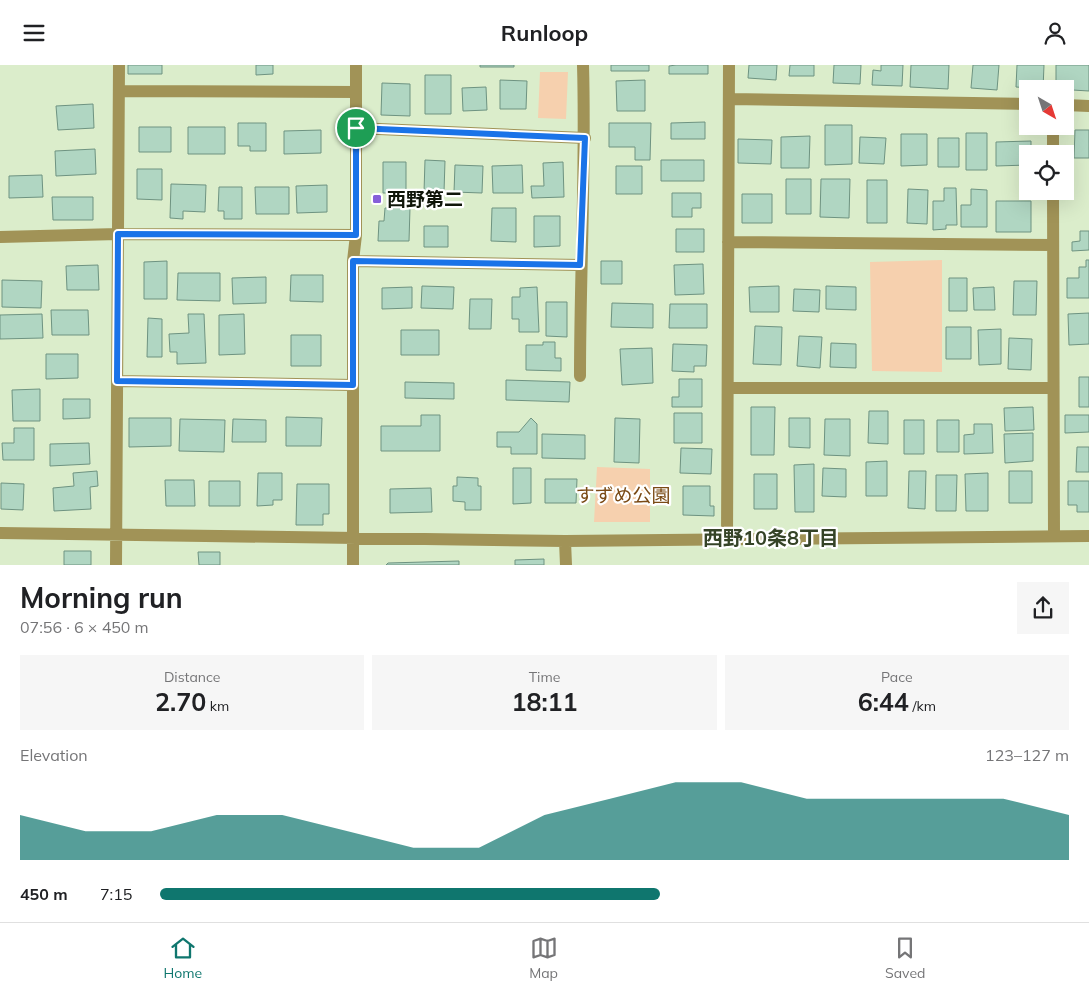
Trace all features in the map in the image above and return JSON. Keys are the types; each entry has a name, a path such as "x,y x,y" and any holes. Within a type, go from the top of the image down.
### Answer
{"street":[{"path":"116,565 119,65"},
{"path":"353,565 353,261 356,235 356,65"},
{"path":"580,376 580,265 585,138 583,65"},
{"path":"728,65 728,539"},
{"path":"119,91 356,92"},
{"path":"729,99 1019,105"},
{"path":"1074,105 1089,106"},
{"path":"356,128 585,138"},
{"path":"1053,200 1054,537"},
{"path":"0,237 118,234 356,235"},
{"path":"728,242 1053,245"},
{"path":"353,261 580,265"},
{"path":"117,381 353,385"},
{"path":"728,388 1054,388"},
{"path":"0,533 566,541 1089,536"},
{"path":"566,541 566,565"}],"green space":[{"path":"540,72 568,72 566,119 538,118"},
{"path":"942,260 942,372 872,371 870,262"},
{"name":"すずめ公園","path":"597,467 650,469 650,522 594,522"}],"building":[{"path":"128,65 162,65 162,74 128,74"},
{"path":"256,65 273,65 273,74 256,75"},
{"path":"480,65 514,65 514,67 480,67"},
{"path":"611,65 649,65 649,71 611,71"},
{"path":"708,65 708,74 669,74 669,66"},
{"path":"749,65 777,65 776,80 748,78"},
{"path":"790,65 814,65 814,76 789,76"},
{"path":"834,65 861,65 860,84 833,83"},
{"path":"881,65 903,65 902,86 872,85 873,70 881,71"},
{"path":"911,65 949,65 948,89 910,87"},
{"path":"973,65 999,65 997,90 971,88"},
{"path":"1017,65 1044,65 1043,80 1019,80 1019,87 1016,87"},
{"path":"1056,65 1089,65 1089,91 1074,90 1074,80 1056,80"},
{"path":"425,75 451,75 451,114 425,114"},
{"path":"500,80 527,81 526,109 500,109"},
{"path":"645,80 645,111 617,111 616,81"},
{"path":"382,83 410,84 410,116 381,115"},
{"path":"486,87 487,110 463,111 462,88"},
{"path":"93,104 94,128 58,130 56,106"},
{"path":"705,122 705,139 671,139 671,123"},
{"path":"238,123 266,123 266,151 250,151 250,146 238,146"},
{"path":"609,123 651,123 650,160 635,160 635,147 609,147"},
{"path":"825,125 852,125 852,164 825,165"},
{"path":"139,127 171,127 171,152 139,152"},
{"path":"188,127 225,127 225,154 188,154"},
{"path":"321,130 321,153 284,154 284,131"},
{"path":"1075,130 1089,130 1089,158 1074,158"},
{"path":"966,133 987,133 987,170 966,170"},
{"path":"901,134 927,134 927,165 901,166"},
{"path":"810,136 809,168 781,168 781,137"},
{"path":"860,137 886,138 884,164 859,163"},
{"path":"938,138 959,138 959,167 938,167"},
{"path":"738,139 772,140 771,164 738,163"},
{"path":"1031,141 1031,145 1019,145 1019,165 996,166 996,142"},
{"path":"95,149 96,174 56,176 55,151"},
{"path":"425,160 445,161 444,192 424,192"},
{"path":"661,160 704,160 704,181 661,181"},
{"path":"383,162 406,162 406,193 383,193"},
{"path":"563,162 564,197 532,198 531,186 544,186 543,163"},
{"path":"455,165 483,166 482,193 454,192"},
{"path":"522,165 523,193 493,193 492,166"},
{"path":"616,166 642,166 642,194 616,194"},
{"path":"137,169 162,169 162,200 137,199"},
{"path":"42,175 43,197 9,198 9,176"},
{"path":"786,179 811,179 811,214 786,214"},
{"path":"821,179 850,179 849,218 820,217"},
{"path":"867,180 887,180 887,223 867,223"},
{"path":"171,184 206,185 205,212 183,211 183,219 170,218"},
{"path":"327,185 327,212 297,213 296,186"},
{"path":"219,187 242,187 242,219 224,219 224,211 218,211"},
{"path":"255,187 289,187 289,214 256,214"},
{"path":"944,188 956,188 957,225 946,225 946,229 933,230 933,201 944,201"},
{"path":"908,189 928,190 927,224 907,223"},
{"path":"971,189 987,190 987,227 961,227 961,205 971,205"},
{"path":"672,193 701,193 701,208 692,208 692,217 672,217"},
{"path":"742,194 772,194 772,223 742,223"},
{"path":"52,197 93,197 93,220 53,220"},
{"path":"996,201 1031,201 1031,232 996,232"},
{"path":"385,208 410,208 409,241 378,241 379,221 384,221"},
{"path":"492,208 516,208 516,242 491,241"},
{"path":"534,216 560,216 560,246 534,247"},
{"path":"424,226 448,226 448,247 424,247"},
{"path":"676,229 704,229 704,252 676,252"},
{"path":"1080,231 1089,231 1089,250 1072,251 1072,242 1080,241"},
{"path":"1086,260 1089,260 1089,298 1067,298 1067,278 1079,278 1079,267 1086,267"},
{"path":"167,261 167,299 144,299 144,262"},
{"path":"601,261 622,261 622,284 601,284"},
{"path":"703,264 704,294 675,295 674,265"},
{"path":"98,265 99,290 67,290 66,266"},
{"path":"178,273 220,273 220,301 177,300"},
{"path":"291,275 323,275 323,302 290,301"},
{"path":"266,277 266,303 233,304 232,278"},
{"path":"949,278 967,278 967,311 949,311"},
{"path":"2,280 42,281 41,308 2,307"},
{"path":"1014,281 1037,281 1036,315 1013,315"},
{"path":"422,286 454,287 453,309 421,308"},
{"path":"779,286 779,312 750,312 749,287"},
{"path":"826,286 856,287 856,310 826,309"},
{"path":"412,287 412,308 382,309 382,288"},
{"path":"537,287 539,332 519,332 519,319 512,319 512,297 520,297 520,288"},
{"path":"994,287 995,310 974,310 973,288"},
{"path":"794,289 820,290 819,312 793,311"},
{"path":"470,299 492,299 491,329 469,329"},
{"path":"546,302 567,302 567,337 546,336"},
{"path":"612,303 653,304 653,328 611,327"},
{"path":"670,304 707,304 707,328 669,328"},
{"path":"51,310 88,310 89,335 52,335"},
{"path":"1089,313 1089,344 1069,345 1068,314"},
{"path":"42,314 43,338 0,339 0,315"},
{"path":"188,314 204,314 206,363 177,364 177,352 170,352 169,334 189,333"},
{"path":"244,314 245,354 219,355 219,315"},
{"path":"148,318 162,319 162,357 147,357"},
{"path":"755,326 782,327 781,365 753,364"},
{"path":"946,327 971,327 971,359 946,359"},
{"path":"1001,329 1001,364 979,365 978,330"},
{"path":"401,330 439,330 439,355 401,355"},
{"path":"291,335 321,335 321,366 291,366"},
{"path":"799,336 822,337 820,368 797,366"},
{"path":"1009,338 1032,339 1031,370 1008,369"},
{"path":"543,342 555,342 555,358 561,358 561,371 526,370 526,345 543,345"},
{"path":"831,343 856,344 856,368 830,367"},
{"path":"673,344 707,345 706,366 694,366 694,372 672,371"},
{"path":"652,348 653,383 622,385 620,349"},
{"path":"46,354 78,354 78,378 46,379"},
{"path":"1079,377 1089,377 1089,407 1079,407"},
{"path":"679,379 702,379 702,407 672,407 672,397 679,397"},
{"path":"506,380 570,382 569,402 506,400"},
{"path":"405,382 454,383 454,399 405,398"},
{"path":"40,389 40,421 13,421 12,390"},
{"path":"63,399 90,399 90,418 63,419"},
{"path":"751,407 775,407 774,455 751,455"},
{"path":"1033,407 1034,430 1005,431 1004,408"},
{"path":"869,411 888,411 888,444 868,443"},
{"path":"674,413 702,413 702,443 674,443"},
{"path":"421,415 440,415 440,451 381,451 381,426 421,426"},
{"path":"1065,415 1089,415 1089,432 1065,433"},
{"path":"286,417 322,418 321,446 286,446"},
{"path":"129,418 171,418 171,446 129,447"},
{"path":"531,418 537,424 537,454 511,454 511,447 497,447 497,432 519,432"},
{"path":"615,418 640,419 639,463 614,462"},
{"path":"789,418 810,418 810,448 789,447"},
{"path":"180,419 225,420 224,452 179,451"},
{"path":"233,419 266,420 266,442 232,442"},
{"path":"825,419 850,419 850,456 824,455"},
{"path":"904,420 924,420 924,454 904,454"},
{"path":"937,420 959,420 959,452 937,452"},
{"path":"974,424 992,424 993,453 964,454 964,435 974,434"},
{"path":"14,428 34,428 34,460 3,460 2,443 14,443"},
{"path":"1033,433 1033,461 1005,463 1004,434"},
{"path":"542,434 585,435 585,459 542,458"},
{"path":"89,443 90,464 50,466 50,444"},
{"path":"1077,447 1089,447 1089,472 1076,472"},
{"path":"681,448 712,449 711,474 680,473"},
{"path":"887,461 887,496 866,496 866,462"},
{"path":"814,464 814,512 795,512 794,465"},
{"path":"513,468 531,468 531,503 513,504"},
{"path":"823,468 846,469 846,497 822,496"},
{"path":"97,471 98,486 90,487 91,509 54,511 53,488 74,486 73,473"},
{"path":"909,471 926,471 925,509 908,508"},
{"path":"1009,471 1032,471 1032,503 1009,503"},
{"path":"258,473 282,473 282,500 273,500 273,505 257,506"},
{"path":"988,473 988,511 966,511 965,474"},
{"path":"754,474 777,474 777,509 754,509"},
{"path":"936,475 957,475 956,511 936,511"},
{"path":"457,477 478,478 478,486 481,486 481,510 465,510 465,502 453,501 453,486 457,486"},
{"path":"545,479 577,479 576,503 545,503"},
{"path":"165,480 194,480 195,506 166,506"},
{"path":"209,481 240,481 240,506 209,506"},
{"path":"1068,481 1089,481 1089,512 1077,512 1077,505 1068,505"},
{"path":"1,483 24,484 23,510 1,509"},
{"path":"297,484 329,484 329,514 323,514 323,525 296,525"},
{"path":"683,486 710,486 710,506 714,506 714,516 683,515"},
{"path":"431,488 432,512 390,513 390,489"},
{"path":"64,551 91,551 91,565 64,565"},
{"path":"198,552 220,552 220,565 199,565"},
{"path":"544,559 544,565 515,565 515,560"},
{"path":"459,561 459,565 386,565 388,563"}],"place":[{"name":"西野第二","path":"377,199"}],"district":[{"name":"西野10条8丁目","path":"771,538"}],"route":[{"path":"356,128 585,138 580,265 353,261 353,385 117,381 118,234 356,235 356,128"}]}
